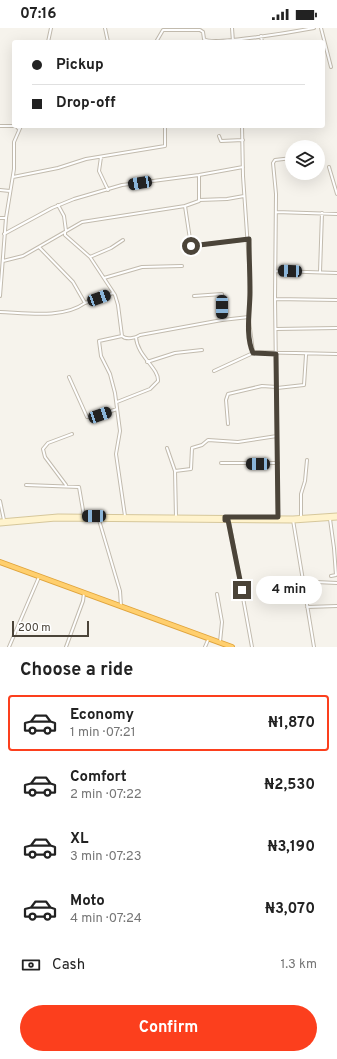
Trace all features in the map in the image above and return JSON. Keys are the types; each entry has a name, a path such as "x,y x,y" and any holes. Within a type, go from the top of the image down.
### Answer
{"highway":[{"path":"0,562 232,647"}],"main road":[{"path":"2,521 58,516 226,519 278,517 293,519 337,515"},
{"path":"0,524 50,519 337,518"}],"street":[{"path":"48,40 51,28"},
{"path":"105,28 108,40"},
{"path":"232,28 233,40"},
{"path":"239,40 298,29 314,28"},
{"path":"321,28 324,40"},
{"path":"157,40 162,29 200,30 205,40"},
{"path":"261,36 262,40"},
{"path":"325,43 331,66"},
{"path":"0,126 12,126"},
{"path":"13,177 125,151 165,146 165,128"},
{"path":"242,128 244,140 244,196 249,239 249,317 251,346 253,353"},
{"path":"0,296 4,234 13,177 14,142 19,129"},
{"path":"219,136 221,141 244,140"},
{"path":"101,157 100,171 108,190"},
{"path":"278,517 275,299 276,212 273,163 275,160 285,159"},
{"path":"4,234 58,205 123,184 199,175 243,167"},
{"path":"329,167 337,194"},
{"path":"199,175 199,200"},
{"path":"0,190 10,191"},
{"path":"3,261 19,257 82,222 185,206 199,200 227,199 244,196"},
{"path":"58,205 64,216 65,235 90,257 113,293 118,305 122,336"},
{"path":"185,206 191,246 249,239"},
{"path":"276,212 337,214"},
{"path":"320,272 322,213"},
{"path":"0,218 6,218"},
{"path":"90,257 123,240"},
{"path":"39,247 73,282 85,303"},
{"path":"104,278 142,267 182,266"},
{"path":"276,271 337,273"},
{"path":"106,281 108,277"},
{"path":"0,312 58,312 71,310 85,303 113,293"},
{"path":"194,296 222,294 222,320"},
{"path":"275,299 337,300"},
{"path":"125,516 116,454 116,445 120,436 118,409 114,385 101,356 100,339 122,336 126,338 136,337 222,320 249,317"},
{"path":"276,328 337,328"},
{"path":"117,402 158,383 157,375 138,347 136,337"},
{"path":"147,362 175,353 202,350"},
{"path":"214,371 253,353 306,355 337,354"},
{"path":"228,424 226,400 228,394 262,386 277,388 304,384 306,355"},
{"path":"69,376 87,417 94,417 118,409"},
{"path":"66,485 45,456 43,449 48,443 72,434"},
{"path":"175,471 191,469 192,448 202,445 208,440 238,442 277,436"},
{"path":"167,448 175,471 176,517"},
{"path":"301,518 300,494 305,481 307,460"},
{"path":"221,463 278,463"},
{"path":"26,485 66,485 80,488 84,516"},
{"path":"0,501 2,521"},
{"path":"99,519 120,591 121,606"},
{"path":"226,519 252,647"},
{"path":"293,519 314,647"},
{"path":"330,519 336,567 336,575 331,576"},
{"path":"9,647 40,576"},
{"path":"316,582 337,583"},
{"path":"66,647 83,601 84,592"},
{"path":"83,601 90,594"},
{"path":"217,594 222,622 220,642"},
{"path":"307,607 337,606"},
{"path":"205,647 209,638"}],"route":[{"path":"191,246 194,247 249,239 249,321 251,346 253,353 276,354 278,517 225,517 225,520 228,520 242,590"}]}
